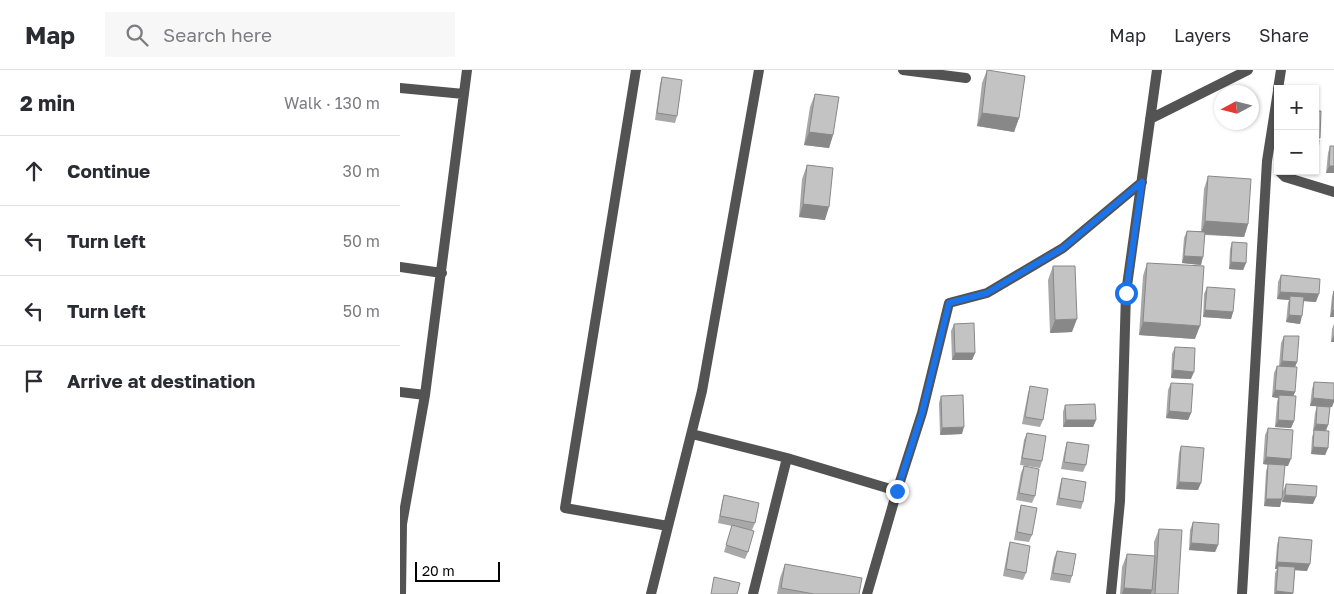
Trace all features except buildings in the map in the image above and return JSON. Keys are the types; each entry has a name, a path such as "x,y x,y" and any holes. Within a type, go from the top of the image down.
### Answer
{"street":[{"path":"401,594 401,524 425,395 467,70"},
{"path":"636,70 564,508 668,526"},
{"path":"651,594 702,391 759,70"},
{"path":"904,70 966,78"},
{"path":"1111,594 1120,502 1126,293 1157,70"},
{"path":"1150,119 1248,70"},
{"path":"1279,85 1281,70"},
{"path":"400,88 464,94"},
{"path":"1242,594 1268,161 1274,118"},
{"path":"1268,161 1274,167"},
{"path":"1283,175 1334,192"},
{"path":"867,594 922,413 949,303 987,293 1063,248 1142,182"},
{"path":"400,267 442,273"},
{"path":"400,392 425,395"},
{"path":"692,434 787,458 897,491"},
{"path":"753,594 787,458"}],"route":[{"path":"897,491 922,413 949,303 987,293 1063,248 1142,182 1126,293"}]}
